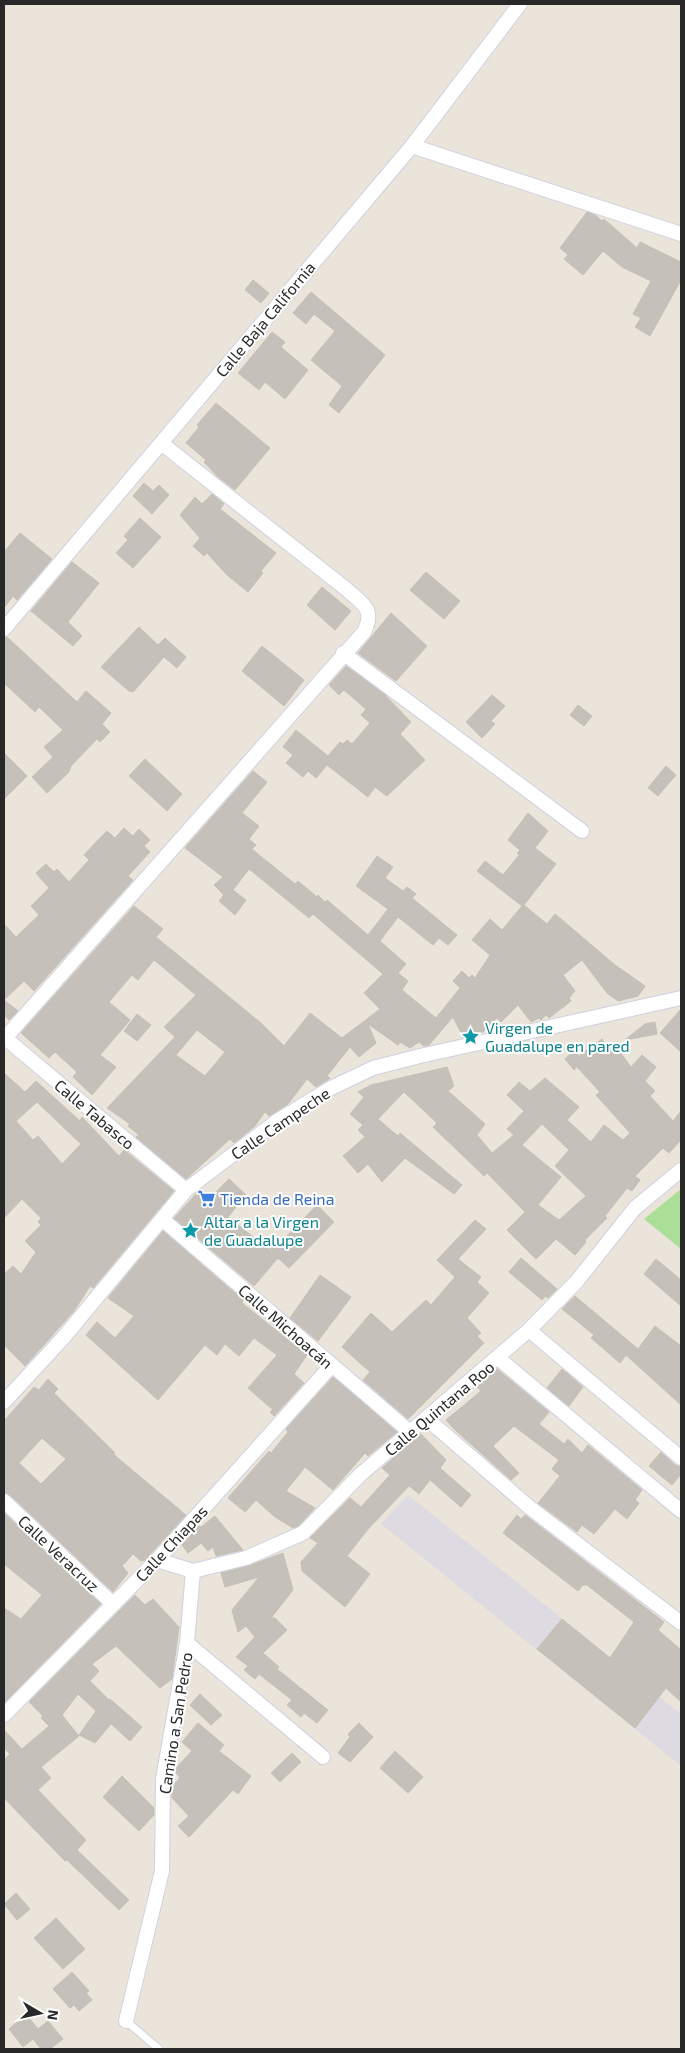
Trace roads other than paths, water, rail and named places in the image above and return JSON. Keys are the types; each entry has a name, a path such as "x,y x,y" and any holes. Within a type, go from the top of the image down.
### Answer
{"street":[{"name":"Calle Baja California","path":"4,629 412,146 520,4"},
{"path":"412,146 681,234"},
{"path":"4,1037 364,632 370,620 367,608 345,588 161,443"},
{"path":"344,653 582,831"},
{"name":"Calle Campeche","path":"4,1402 63,1338 186,1190 277,1121 331,1088 373,1068 681,998"},
{"name":"Calle Tabasco","path":"4,1037 186,1190"},
{"name":"Calle Quintana Roo","path":"193,1571 246,1558 278,1546 303,1533 361,1474 529,1330 577,1281 635,1208 681,1170"},
{"name":"Calle Michoacán","path":"162,1219 410,1432"},
{"path":"529,1330 681,1458"},
{"path":"498,1358 681,1511"},
{"name":"Calle Chiapas","path":"4,1715 157,1560 332,1365"},
{"path":"426,1418 529,1507 681,1623"},
{"name":"Calle Veracruz","path":"4,1501 113,1604"},
{"path":"157,1560 193,1571"},
{"name":"Camino a San Pedro","path":"126,2021 162,1871 163,1779 187,1643 193,1571"},
{"path":"187,1643 322,1757"}],"lane":[{"path":"126,2021 159,2049"}],"place":[{"name":"Virgen de Guadalupe en pared","path":"471,1036"},
{"name":"Tienda de Reina","path":"206,1198"},
{"name":"Altar a la Virgen de Guadalupe","path":"190,1230"}]}
